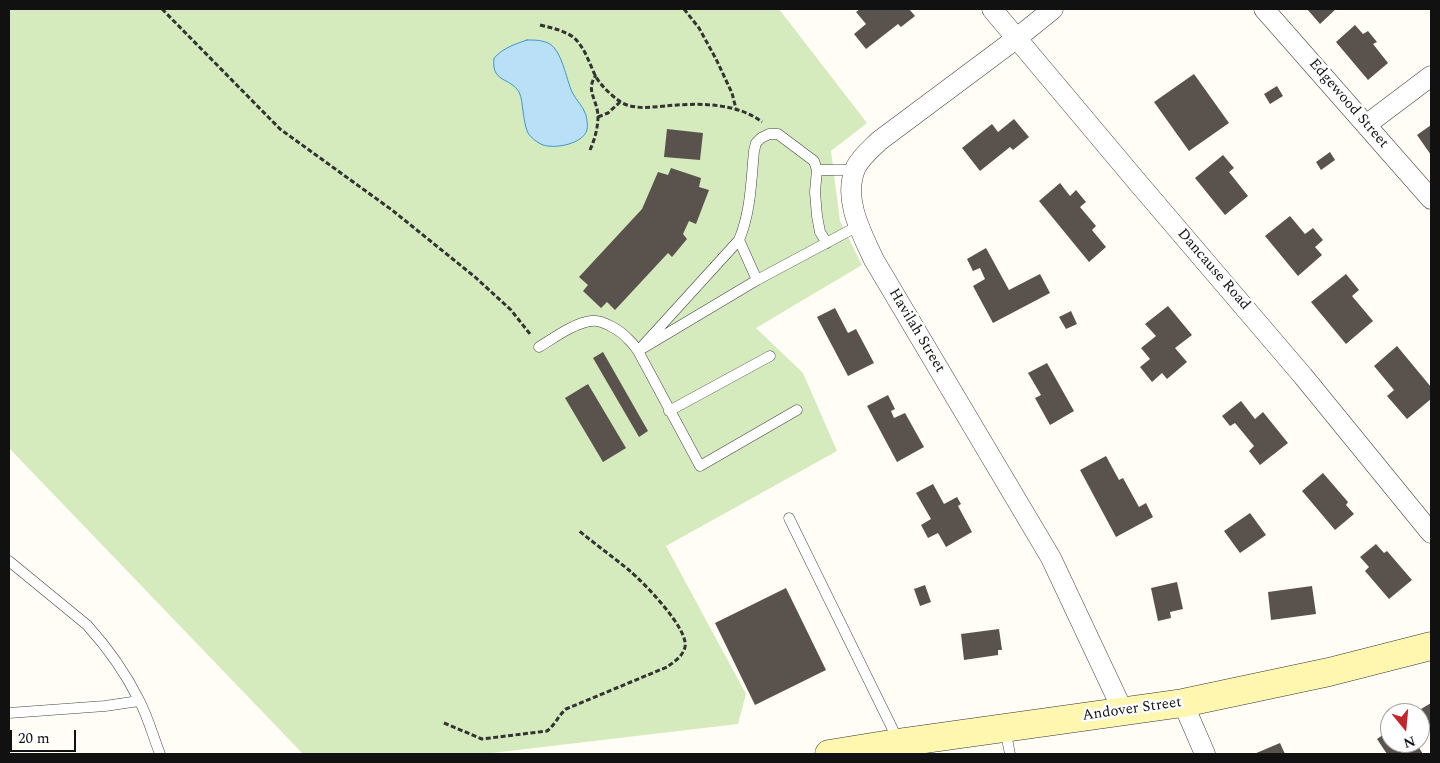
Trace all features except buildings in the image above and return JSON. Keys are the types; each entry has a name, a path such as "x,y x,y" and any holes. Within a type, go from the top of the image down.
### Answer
{"main road":[{"name":"Andover Street","path":"829,754 868,751 899,743 1008,742 1123,711 1183,703 1329,672 1431,646"}],"street":[{"name":"Dancause Road","path":"992,9 1304,376 1431,533"},
{"name":"Havilah Street","path":"1053,9 879,141 863,157 856,170 852,186 853,202 858,226 874,260 1050,558 1123,711"},
{"name":"Edgewood Street","path":"1264,9 1431,199"},
{"path":"1366,125 1431,76"},
{"path":"1183,703 1205,754"}],"lane":[{"path":"638,351 739,240 745,226 750,205 754,151 756,143 761,138 769,134 778,134 814,161 817,170 815,192 816,216 820,232 827,242"},
{"path":"817,170 856,170"},
{"path":"638,351 757,280 858,226"},
{"path":"739,240 757,280"},
{"path":"539,347 577,325 592,320 607,324 616,329 628,338 638,351 700,466 797,410"},
{"path":"669,411 770,356"},
{"path":"789,518 899,743"},
{"path":"9,561 86,624 125,676 140,701 160,754"},
{"path":"9,713 105,706 140,701"}],"path":[{"path":"162,9 280,129 392,210 474,277 511,310 539,347"},
{"path":"684,9 699,28 716,59 732,93 736,109"},
{"path":"540,25 559,30 572,37 582,48 604,88 626,105 643,108 684,104 736,109 747,112 778,134"},
{"path":"590,150 595,140 598,117 590,87 596,75"},
{"path":"598,117 608,114 620,102"},
{"path":"444,724 482,739 547,731 566,709 667,667 683,653 685,640 675,620 631,572 578,530"}],"green space":[{"path":"9,9 779,9 867,123 831,151 840,221 862,265 756,328 803,373 837,451 666,546 746,694 738,724 492,753 303,754 9,448"}],"water":[{"path":"527,40 542,41 550,44 561,59 572,92 587,119 587,130 580,139 574,142 561,146 548,146 541,144 533,138 526,128 519,92 495,72 494,58 498,54 513,45"}]}
